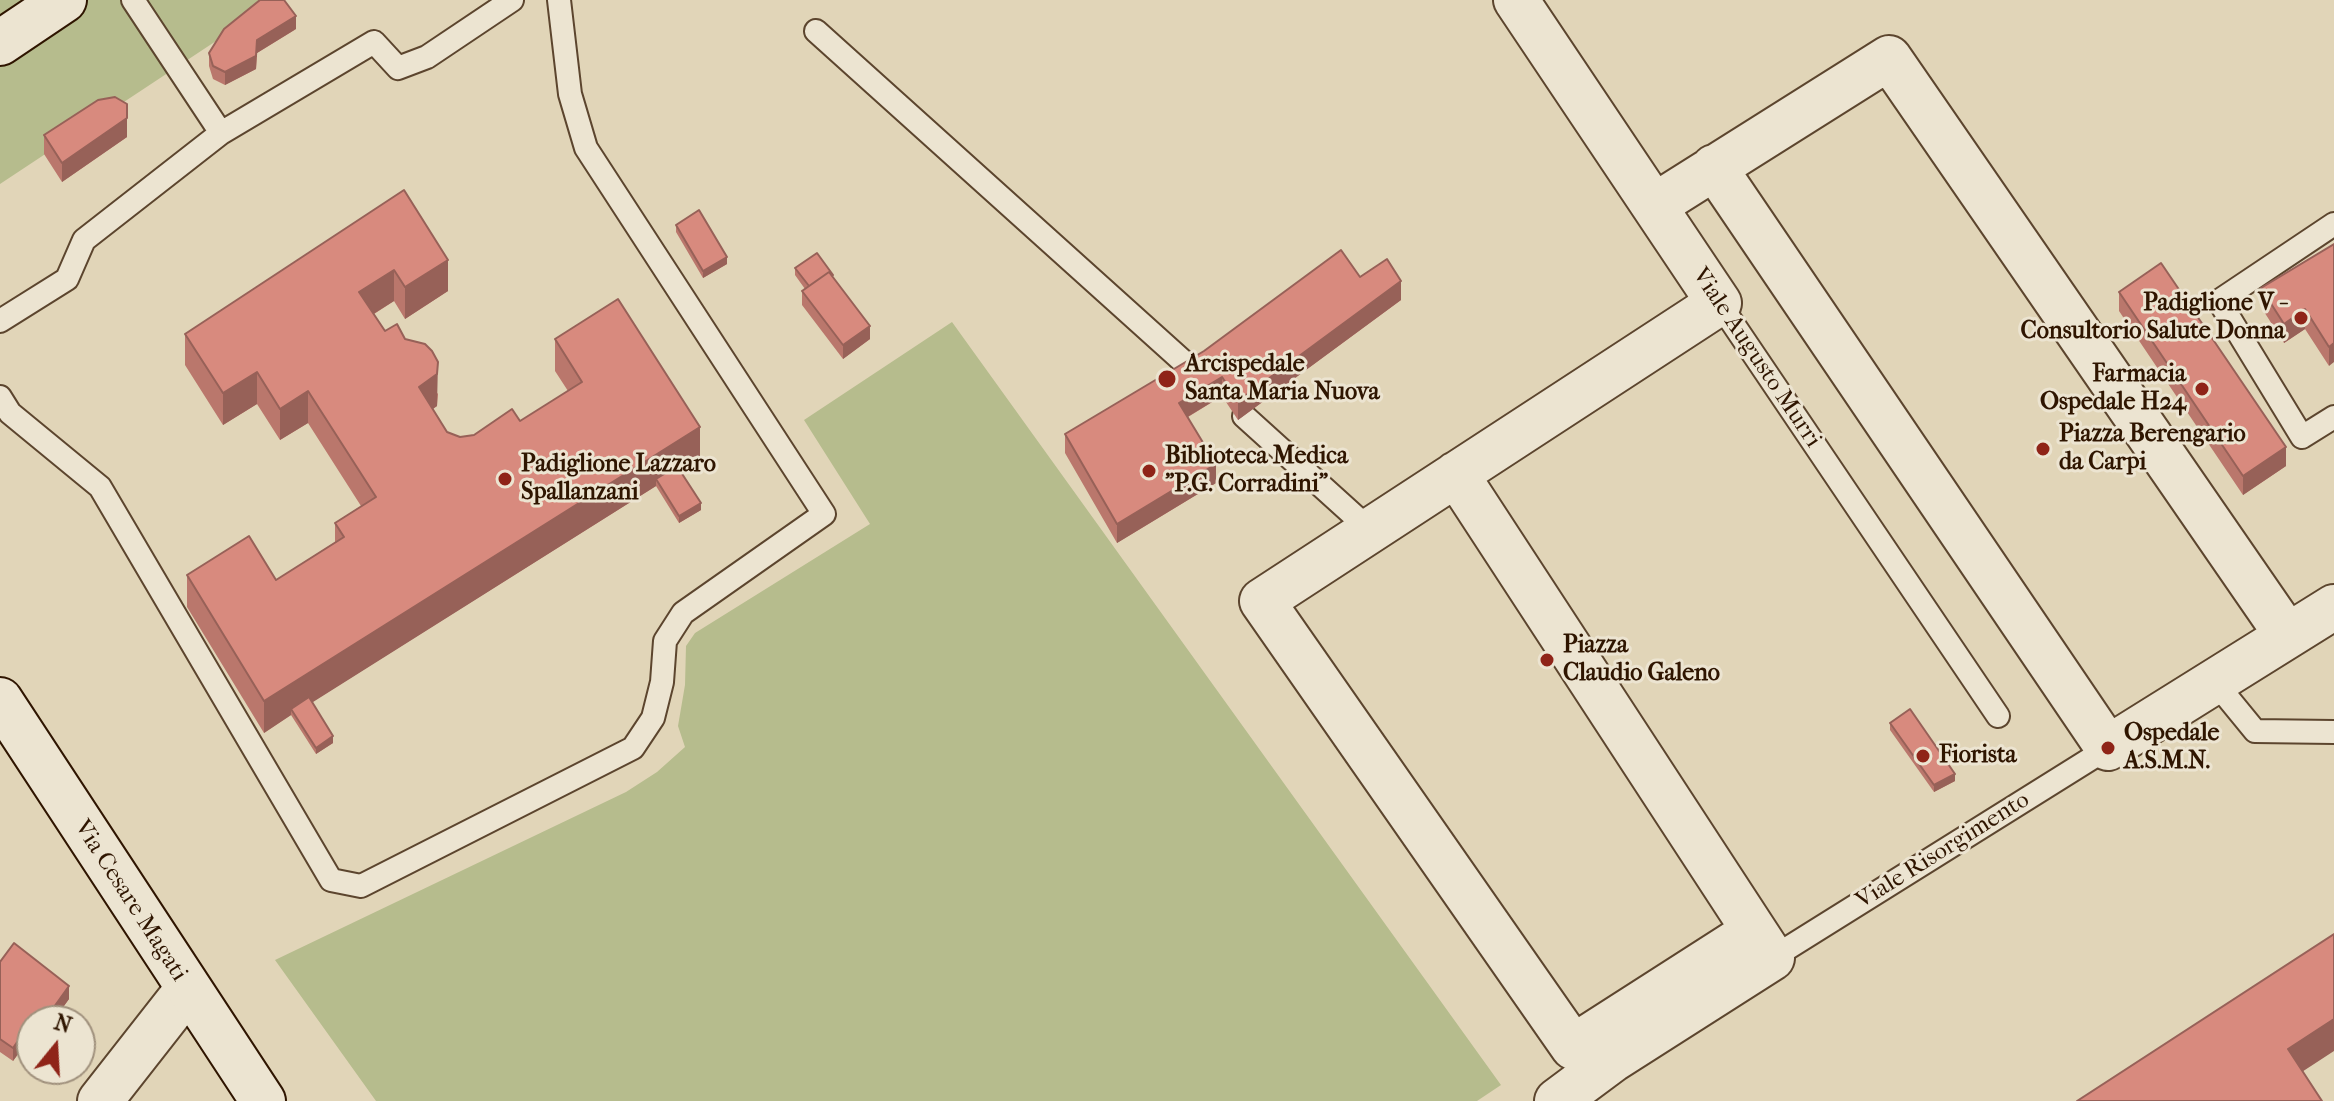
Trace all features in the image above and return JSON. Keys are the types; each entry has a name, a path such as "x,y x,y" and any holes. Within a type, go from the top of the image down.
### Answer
{"street":[{"path":"0,43 64,0"},
{"name":"Viale Augusto Murri","path":"1516,0 1719,303"},
{"path":"1654,206 1889,58 2287,635"},
{"path":"1714,167 2108,748"},
{"path":"1603,1047 1573,1047 1262,601 1719,303"},
{"path":"1456,474 1763,944"},
{"name":"Viale Risorgimento","path":"2108,748 2334,607"},
{"name":"Via Cesare Magati","path":"0,700 187,990 263,1101"},
{"name":"Viale Risorgimento","path":"1557,1101 1603,1047 1763,944"},
{"path":"100,1101 187,990"}],"lane":[{"path":"133,0 221,133"},
{"path":"0,321 67,279 84,240 221,133 374,42 398,68 427,57 512,0"},
{"path":"0,397 10,413 100,487 331,880 361,886 633,748 653,718 662,682 665,641 683,613 824,514 586,148 570,94 559,0"},
{"path":"816,31 1196,373"},
{"path":"2334,224 2219,301 2302,437 2334,417"},
{"name":"Viale Augusto Murri","path":"1719,303 1998,716"},
{"path":"1244,416 1370,530"},
{"path":"2214,681 2255,731 2334,732"},
{"name":"Viale Risorgimento","path":"1763,944 2108,748"}],"green space":[{"path":"0,0 278,0 0,184"},
{"path":"952,322 1501,1085 1477,1101 376,1101 275,960 626,792 657,772 685,747 678,726 685,685 686,646 695,633 870,524 804,420"}],"building":[{"path":"260,0 284,0 296,16 257,40 256,56 225,72 213,66 209,53 224,29"},
{"path":"115,97 127,104 127,118 62,163 44,135 98,100"},
{"name":"Padiglione Lazzaro Spallanzani","path":"404,190 448,260 405,287 394,270 359,292 385,331 397,324 405,339 425,344 432,351 438,362 437,374 419,387 447,432 460,437 474,435 512,409 520,421 582,382 555,339 618,299 700,427 264,701 187,575 249,536 276,580 344,537 335,523 376,497 308,391 280,409 257,372 223,393 185,334"},
{"path":"699,210 727,257 703,271 676,225"},
{"name":"Padiglione V - Consultorio Salute Donna","path":"2334,244 2334,343 2329,347 2305,309 2284,324 2261,288"},
{"path":"1341,250 1360,277 1387,259 1401,281 1238,401 1222,377 1179,403 1216,464 1117,524 1065,434 1204,351"},
{"path":"817,253 833,275 829,272 809,286 795,268"},
{"name":"Farmacia Ospedale H24","path":"2161,263 2286,447 2243,476 2119,292"},
{"path":"829,272 870,326 843,345 802,291"},
{"path":"677,466 701,503 679,516 656,479"},
{"path":"309,697 333,736 316,748 291,709"},
{"name":"Fiorista","path":"1910,709 1955,774 1934,785 1890,723"},
{"path":"2334,934 2334,1019 2288,1049 2322,1101 2077,1101"},
{"path":"14,943 69,986 55,1005 16,1005 16,1044 13,1048 0,1039 0,962"}],"place":[{"name":"Padiglione V - Consultorio Salute Donna","path":"2301,318"},
{"name":"Arcispedale Santa Maria Nuova","path":"1167,379"},
{"name":"Farmacia Ospedale H24","path":"2202,389"},
{"name":"Piazza Berengario da Carpi","path":"2043,449"},
{"name":"Biblioteca Medica \"P.G. Corradini\"","path":"1149,471"},
{"name":"Padiglione Lazzaro Spallanzani","path":"505,479"},
{"name":"Piazza Claudio Galeno","path":"1547,660"},
{"name":"Ospedale A.S.M.N.","path":"2108,748"},
{"name":"Fiorista","path":"1923,756"}]}
